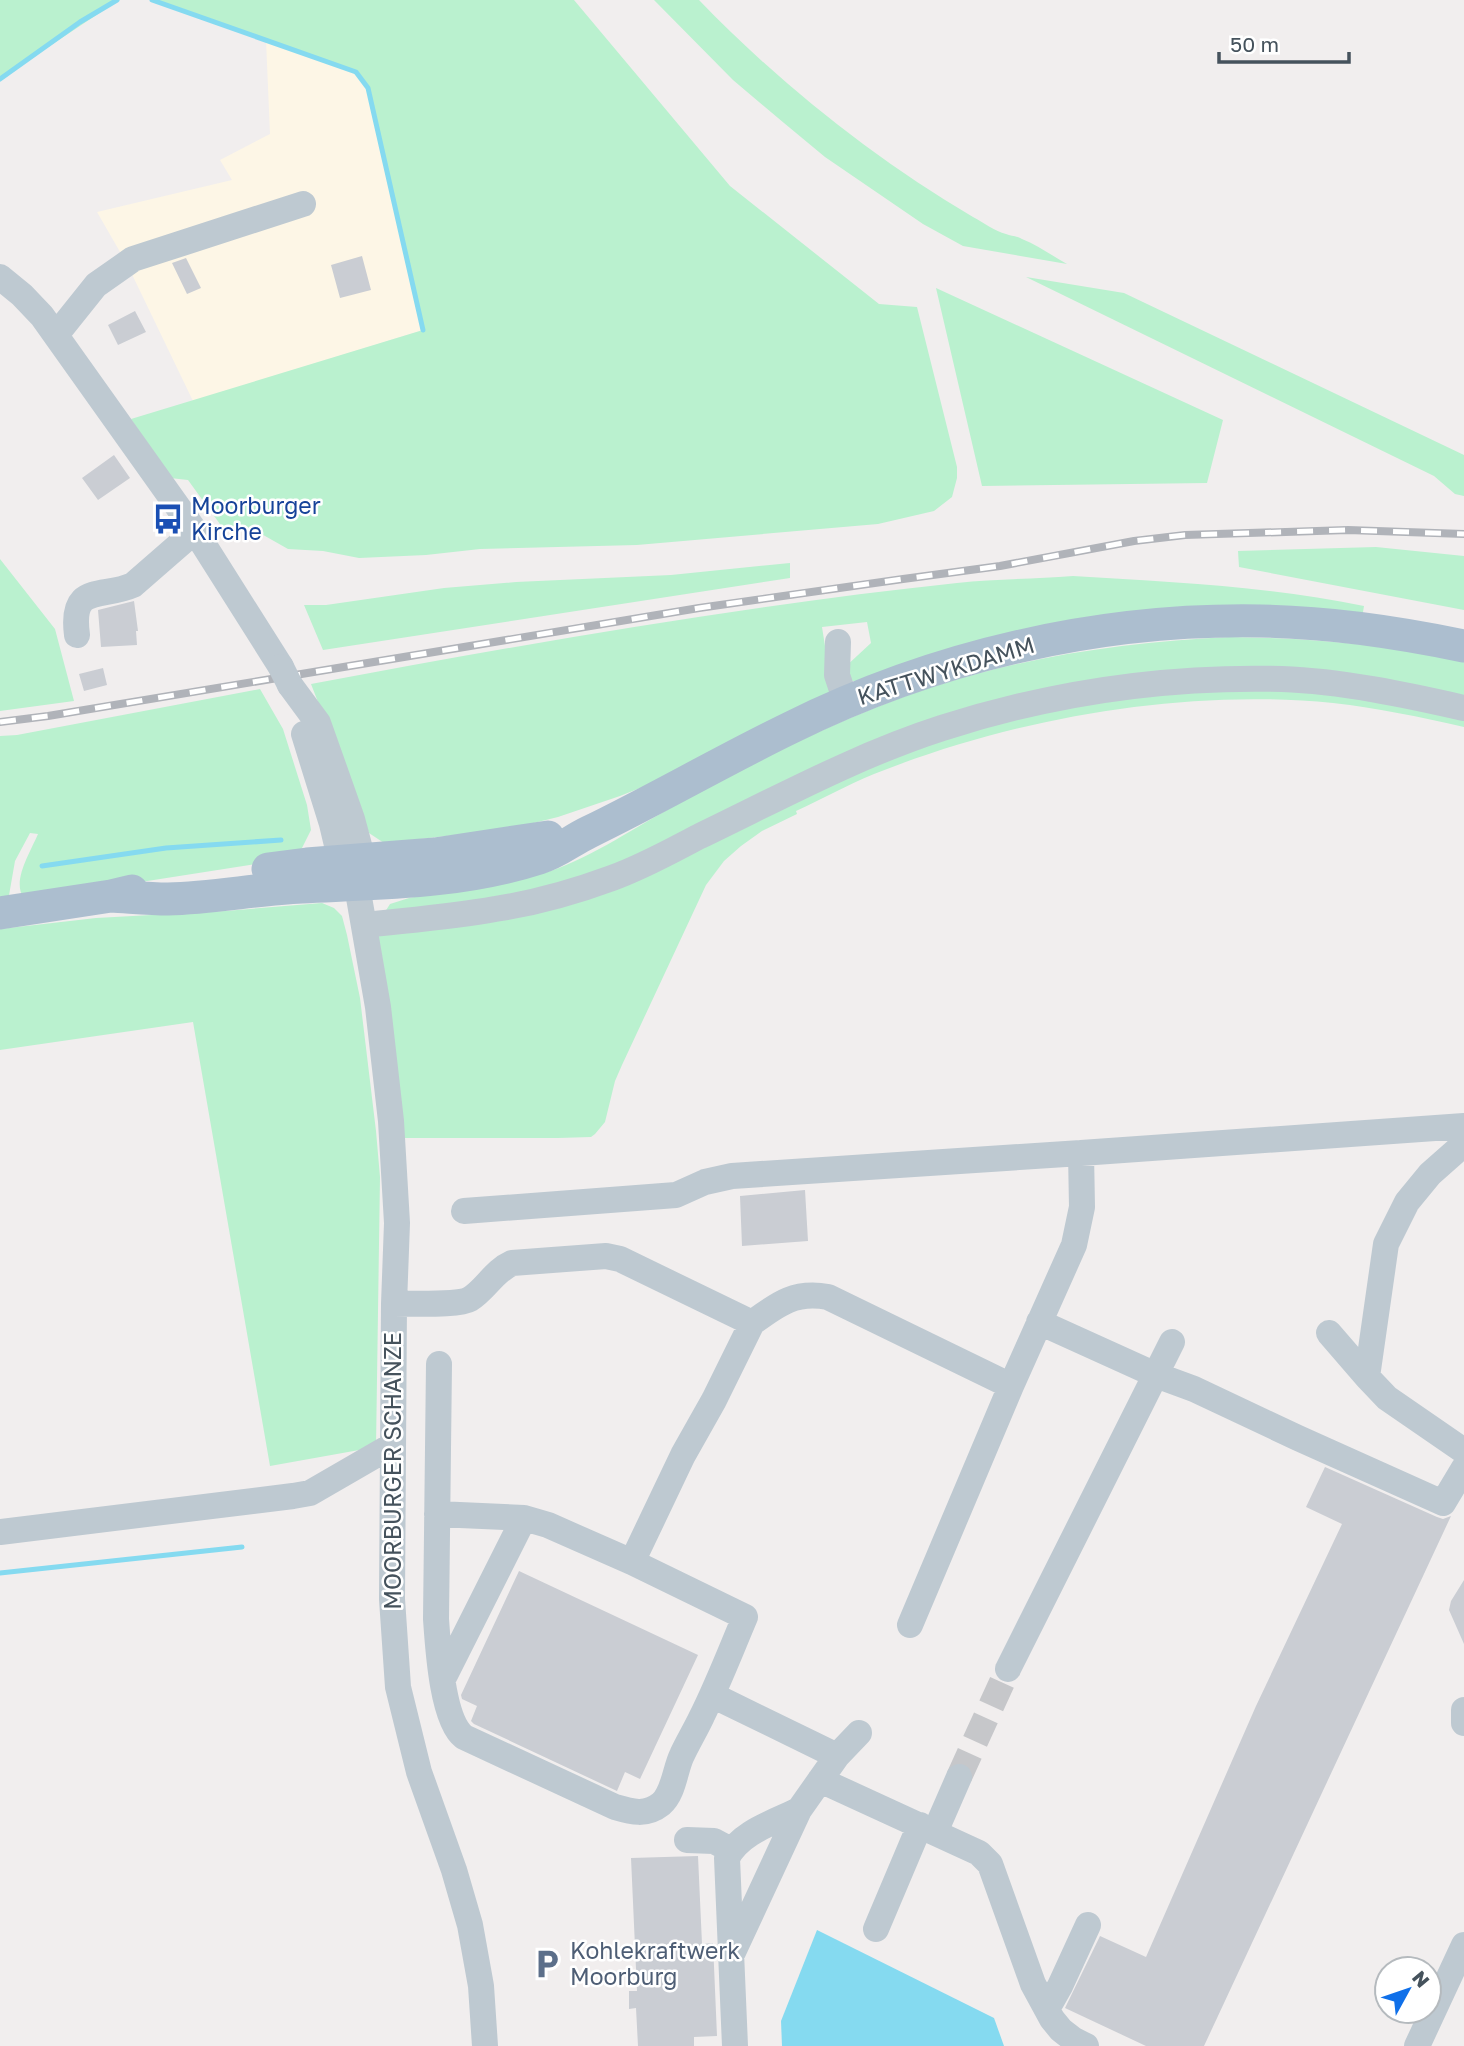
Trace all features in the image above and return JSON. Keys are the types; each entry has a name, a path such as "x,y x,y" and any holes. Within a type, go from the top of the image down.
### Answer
{"main road":[{"name":"KATTWYKDAMM","path":"0,914 111,896 165,883 307,864 442,878 506,868 545,857 735,755 846,702 904,680 984,655 1042,642 1121,628 1218,622 1297,623 1368,630 1464,646"}],"street":[{"path":"56,335 96,285 133,259 303,204"},
{"name":"MOORBURGER SCHANZE","path":"0,277 42,316 56,335 195,531 273,651 286,676 332,824 354,869 378,1007 391,1121 397,1223 392,1599 398,1687 419,1772 454,1870 470,1925 481,1986 485,2046"},
{"path":"77,635 76,614 84,600 101,591 133,585 195,531"},
{"path":"838,642 837,675 846,702"},
{"path":"364,925 497,909 554,897 613,878 655,860 865,758 941,728 1016,707 1090,692 1159,683 1284,680 1343,686 1464,708"},
{"path":"464,1211 676,1195 705,1182 732,1176 1464,1126"},
{"path":"1367,1377 1386,1244 1408,1202 1430,1174 1464,1144"},
{"path":"909,1625 1074,1245 1082,1207 1081,1153"},
{"path":"394,1304 464,1301 479,1292 504,1266 512,1263 606,1256 620,1259 752,1323"},
{"path":"632,1562 683,1455 715,1400 752,1323 777,1304 812,1294 828,1297 1011,1386"},
{"path":"1039,1322 1156,1375 1194,1389 1443,1503 1464,1468"},
{"path":"1329,1333 1387,1398 1464,1451"},
{"path":"1008,1669 1172,1342"},
{"path":"437,1514 524,1518 548,1525 745,1617 662,1803 646,1812 634,1813 615,1807 464,1737 454,1728 448,1710 436,1619 437,1514 439,1364"},
{"path":"0,1532 310,1493 393,1445"},
{"path":"443,1679 524,1518"},
{"path":"712,1696 837,1756"},
{"path":"1464,1710 1464,1723"},
{"path":"732,1954 799,1811 837,1756 859,1733"},
{"path":"876,1929 928,1829 959,1777"},
{"path":"820,1780 979,1853 990,1864 1033,1984 1062,2030 1086,2046"},
{"path":"735,2046 727,1858 736,1844 799,1811"},
{"path":"687,1840 714,1841 731,1850"},
{"path":"1047,2009 1088,1926"},
{"path":"1417,2046 1464,1945"}],"shaded area":[{"path":"266,40 356,72 368,88 423,330 193,401 127,264 97,212 232,180 220,160 270,134"}],"green space":[{"path":"0,0 119,0 0,79"},
{"path":"152,0 574,0 730,186 879,304 917,307 957,467 952,497 934,511 878,524 637,545 480,549 426,555 359,558 323,551 288,549 251,528 238,526 225,531 188,480 170,478 131,419 423,330 368,88 357,73"},
{"path":"654,0 699,0 795,90 864,145 973,217 998,231 1034,245 1067,264 963,246 923,224 825,157 784,123 733,80"},
{"path":"1026,277 1124,293 1464,455 1464,496 1455,494 1434,476"},
{"path":"936,288 1223,420 1207,483 982,486"},
{"path":"1376,547 1464,556 1464,610 1239,567 1238,551"},
{"path":"0,559 55,629 74,701 0,711"},
{"path":"790,563 790,578 323,650 304,605 326,605 444,588 671,575"},
{"path":"1073,576 1256,589 1364,606 1362,618 1312,613 856,682 848,679 844,668 871,643 867,622 822,627 831,684 827,696 678,773 558,817 509,829 384,843 369,833 311,684 552,641 795,603 957,583"},
{"path":"1230,637 1347,643 1464,662 1464,727 1333,703 1275,699 1158,704 1041,723 984,737 874,774 796,811 797,814 762,831 724,861 706,885 615,1081 605,1122 595,1134 591,1137 558,1138 401,1138 377,934 552,894 383,915 390,904 559,868 591,854 667,810 794,744 872,709 959,679 1003,667 1093,650"},
{"path":"260,689 283,729 307,805 311,830 300,857 24,898 20,884 21,875 38,834 30,833 15,861 8,901 0,903 0,736"},
{"path":"322,903 334,908 342,916 347,935 360,998 376,1131 380,1177 376,1447 270,1466 193,1022 0,1050 0,929 96,918"}],"water":[{"path":"817,1930 994,2018 1004,2046 782,2046 781,2021"}],"building":[{"path":"362,256 371,290 340,298 331,265"},
{"path":"186,258 201,288 187,294 172,263"},
{"path":"135,311 146,332 118,345 108,325"},
{"path":"114,455 130,478 98,500 82,478"},
{"path":"134,601 137,645 101,647 98,610"},
{"path":"103,668 107,685 84,691 79,674"},
{"path":"805,1190 808,1241 742,1246 740,1196"},
{"path":"1325,1467 1437,1517 1443,1519 1451,1516 1204,2046 1146,2046 1065,2008 1100,1936 1146,1957 1256,1706 1342,1524 1306,1507"},
{"path":"519,1571 698,1655 640,1779 625,1772 617,1791 471,1721 477,1706 462,1699 461,1695"},
{"path":"1464,1580 1464,1644 1449,1610 1451,1601"},
{"path":"698,1856 702,1944 713,1943 717,2036 694,2037 694,2046 638,2046 636,2008 629,2009 629,1991 637,1991 631,1858"}],"waterway":[{"path":"0,79 80,22 117,0"},
{"path":"152,0 356,72 368,88 423,330"},
{"path":"42,866 166,848 281,840"},
{"path":"0,1573 242,1547"}],"tunnel":[{"path":"959,1777 1008,1669"}],"railway":[{"path":"0,722 699,608 1000,566 1134,541 1185,535 1348,530 1464,534"}],"place":[{"name":"Moorburger Kirche","path":"168,519"},
{"name":"Kohlekraftwerk Moorburg","path":"547,1964"}]}
